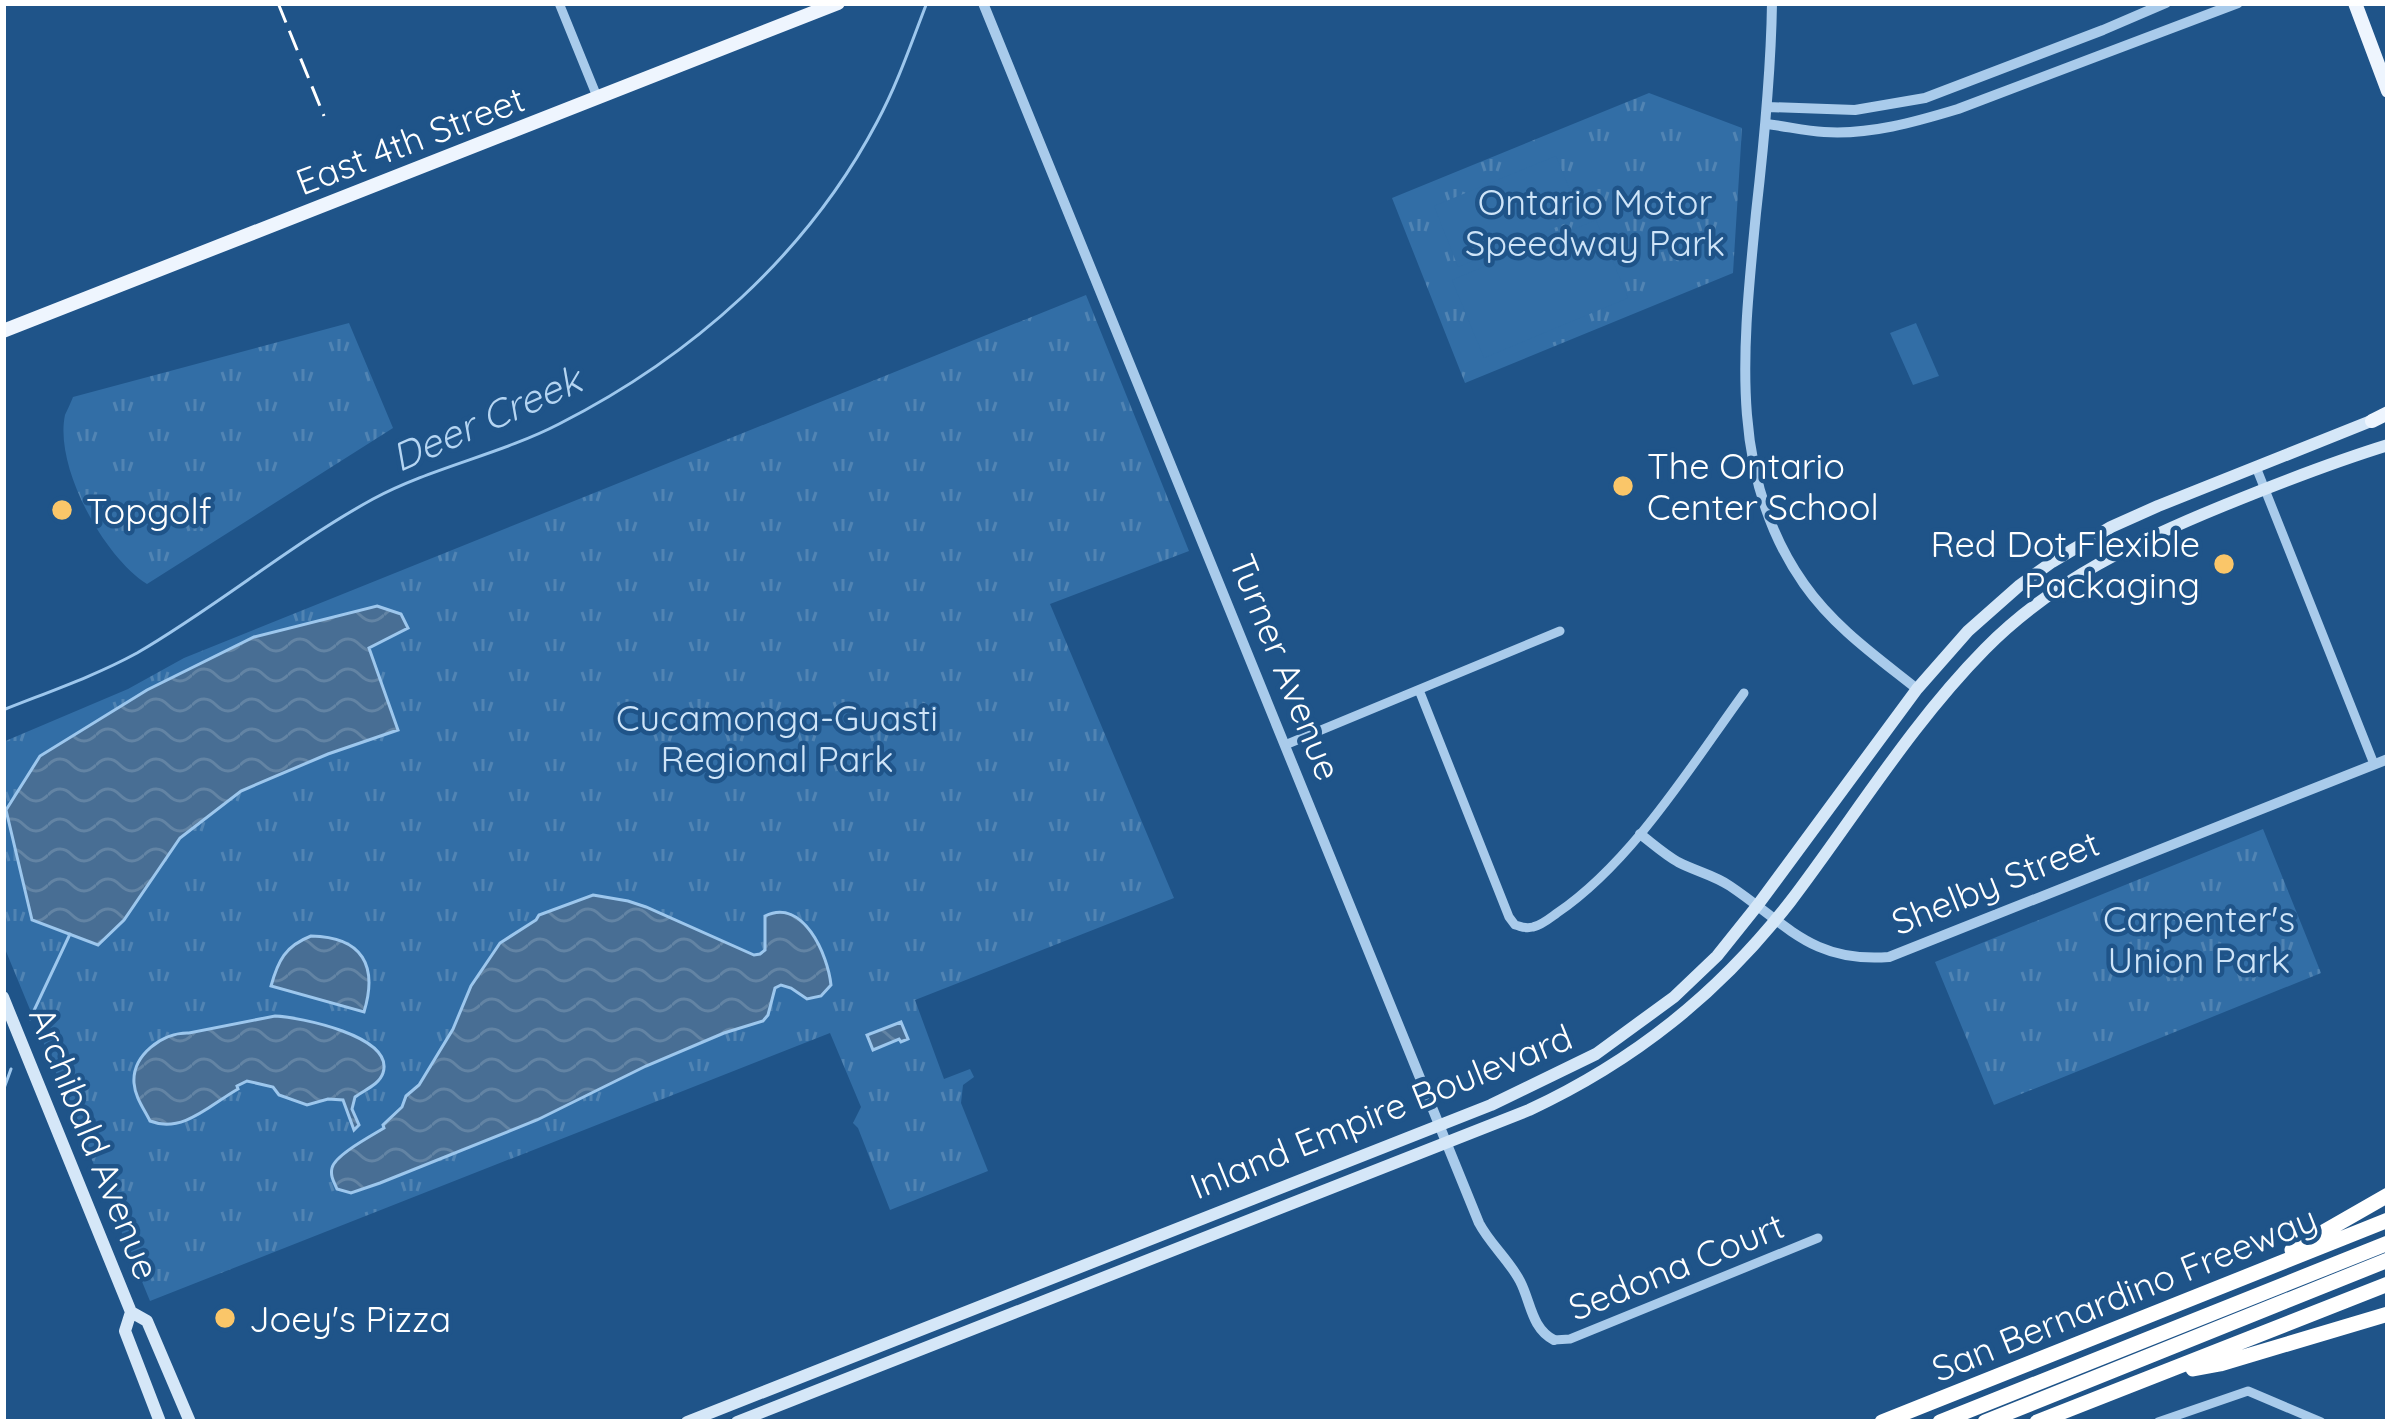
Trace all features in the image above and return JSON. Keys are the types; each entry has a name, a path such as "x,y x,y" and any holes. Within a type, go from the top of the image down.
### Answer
{"highway":[{"path":"2237,1281 2388,1195"},
{"name":"San Bernardino Freeway","path":"1882,1422 2388,1220"},
{"path":"1940,1422 2388,1244"},
{"path":"1985,1422 2388,1260"},
{"path":"2037,1422 2388,1284"},
{"path":"2161,1374 2220,1364 2388,1313"}],"main road":[{"name":"East 4th Street","path":"3,331 838,3"},
{"path":"2355,3 2388,92"},
{"path":"2372,421 2388,414"},
{"name":"Inland Empire Boulevard","path":"687,1422 1439,1126 1525,1091 1597,1054 1674,997 1718,956 1917,689 1992,609 2052,562 2127,520 2372,421"},
{"name":"Inland Empire Boulevard","path":"737,1422 1446,1142 1552,1099 1607,1070 1645,1045 1722,979 1775,919 1935,704 2026,612 2090,567 2152,535 2388,445"},
{"path":"1917,689 1935,704"},
{"name":"Archibald Avenue","path":"3,997 131,1312 125,1331 160,1422"},
{"name":"Archibald Avenue","path":"131,1312 148,1321 190,1422"}],"street":[{"path":"559,3 598,99"},
{"name":"Turner Avenue","path":"982,3 1439,1126 1488,1240 1518,1277 1538,1328 1554,1340"},
{"path":"1772,3 1768,107 1744,376 1745,415 1761,496 1778,541 1805,586 1835,622 1917,689"},
{"path":"1768,107 1855,110 1925,98 2166,3"},
{"path":"1766,124 1825,132 1916,122 2238,3"},
{"path":"2256,467 2374,764"},
{"path":"1285,745 1560,631"},
{"path":"1420,690 1509,917 1524,928 1541,924 1576,900 1640,834 1744,693"},
{"name":"Shelby Street","path":"1640,834 1678,862 1726,883 1804,941 1845,957 1889,957 2388,759"},
{"name":"Sedona Court","path":"1554,1340 1570,1339 1818,1238"},
{"path":"2158,1422 2248,1391 2321,1422"}],"green space":[{"name":"Ontario Motor Speedway Park","path":"1649,93 1742,128 1733,273 1465,383 1392,198"},
{"path":"1556,156 1581,217 1458,267 1434,206"},
{"path":"1596,220 1628,298 1484,358 1452,280"},
{"name":"Cucamonga-Guasti Regional Park","path":"1086,295 1189,551 1050,604 1174,898 915,1000 944,1079 970,1069 974,1077 963,1085 961,1103 988,1171 890,1210 853,1123 861,1107 830,1033 150,1301 3,944 3,742 128,689 184,658"},
{"path":"349,323 393,428 147,584 131,571 99,532 67,460 65,415 73,397"},
{"path":"1916,323 1939,376 1913,385 1890,333"},
{"name":"Carpenter's Union Park","path":"2263,829 2321,973 1994,1105 1935,962"}],"water":[{"path":"377,606 401,614 408,628 369,648 398,730 241,791 180,838 124,920 98,945 32,920 6,810 40,756 147,690 254,637"},
{"path":"593,895 646,907 754,955 765,950 765,916 791,915 819,945 831,985 821,996 807,999 781,985 775,988 763,1021 724,1033 537,1120 380,1183 351,1193 337,1189 332,1174 335,1163 384,1128 419,1085 453,1029 471,986 500,943 539,915"},
{"path":"311,936 343,942 362,957 369,981 364,1012 271,986 284,955"},
{"path":"275,1016 342,1031 375,1049 383,1060 381,1077 355,1097 352,1109 359,1125 354,1130 343,1100 307,1105 279,1095 273,1087 247,1081 185,1121 150,1121 134,1083 138,1063 151,1047 169,1036"},
{"path":"901,1022 908,1039 873,1050 867,1035"}],"waterway":[{"name":"Deer Creek","path":"3,710 137,653 373,499 559,424 655,367 699,334 780,258 849,170 891,94 926,5"},
{"path":"30,1019 70,934"},
{"path":"3,1091 11,1069"}],"railway":[{"path":"278,3 324,116"}],"place":[{"name":"The Ontario Center School","path":"1623,486"},
{"name":"Topgolf","path":"62,510"},
{"name":"Red Dot Flexible Packaging","path":"2224,564"},
{"name":"Joey's Pizza","path":"225,1318"}]}
